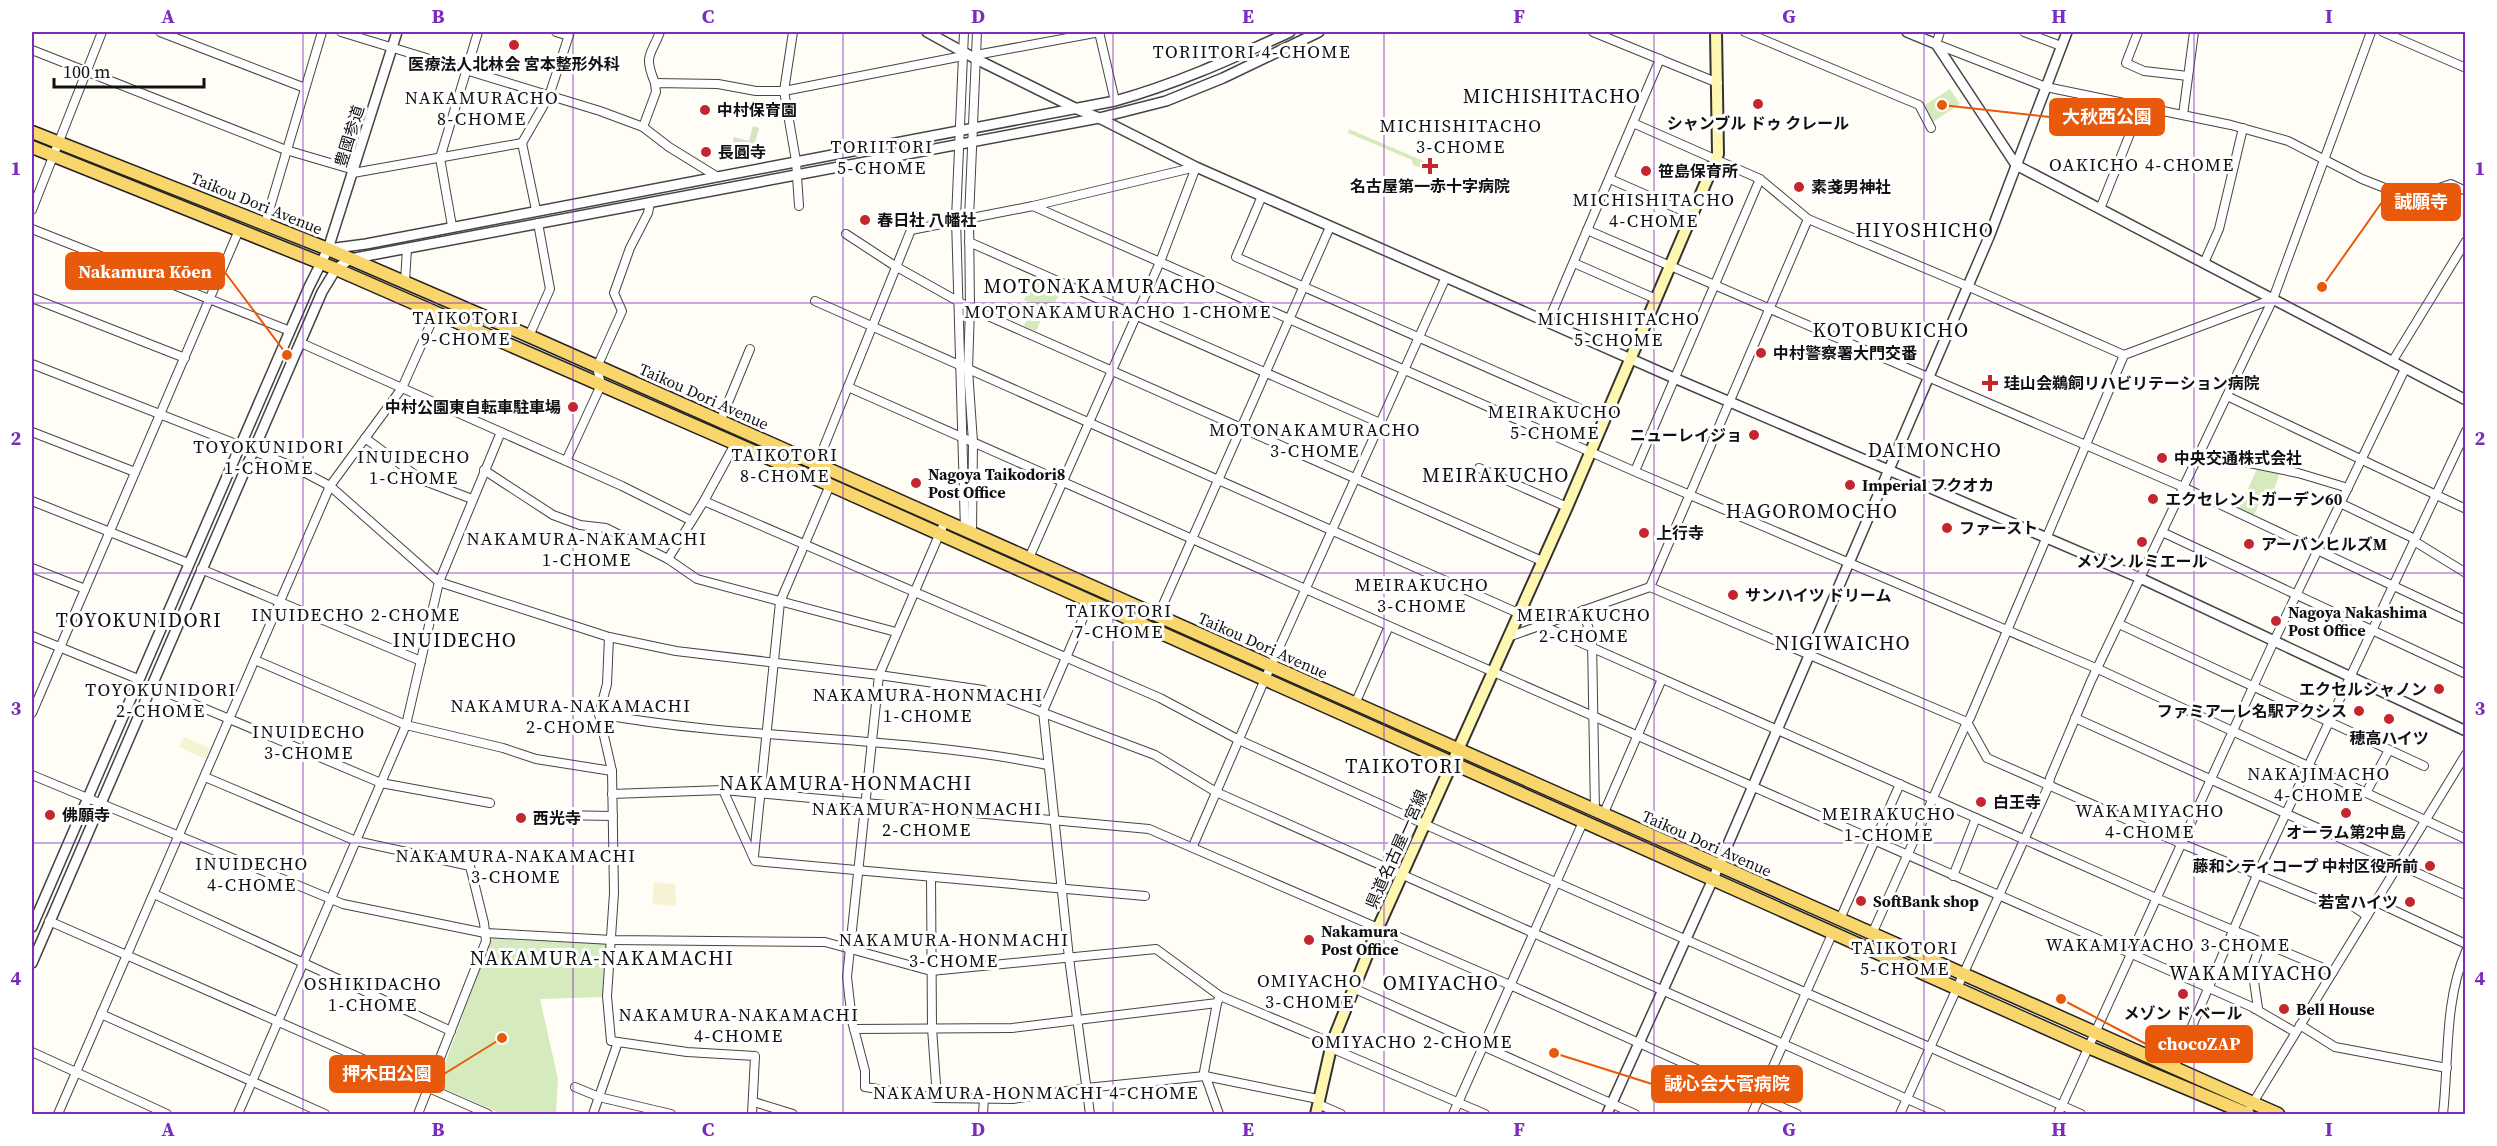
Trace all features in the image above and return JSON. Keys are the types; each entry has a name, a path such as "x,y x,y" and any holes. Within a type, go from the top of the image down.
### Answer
{"main road":[{"name":"県道名古屋一宮線","path":"1317,1106 1331,1045 1378,928 1566,507 1716,160 1718,154 1718,83 1716,32"},
{"name":"Taikou Dori Avenue","path":"32,132 328,249 1029,558 1158,616 1450,764 1958,987 2088,1047 2248,1111 2278,1114"},
{"name":"Taikou Dori Avenue","path":"32,147 323,263 830,485 1090,602 1268,673 1355,704 1458,752 2174,1068 2248,1111"}],"street":[{"path":"32,210 102,32"},
{"path":"160,32 305,88"},
{"path":"265,224 322,32"},
{"path":"340,32 643,127 669,147 716,176"},
{"name":"豊國参道","path":"32,927 34,913 87,798 309,287 323,263 397,32"},
{"path":"452,226 440,158 478,32"},
{"path":"536,210 522,143 549,96 570,34 556,32"},
{"path":"643,127 657,92 649,69 649,51 660,32"},
{"path":"793,32 784,91 796,161 799,206"},
{"path":"927,32 963,54 976,57 1196,167 1674,378 2140,578 2466,731"},
{"path":"964,32 956,219 960,436 968,532"},
{"path":"968,532 973,442 968,370 969,218 977,32"},
{"path":"976,57 1100,32 1115,101"},
{"path":"336,269 328,249 1115,101 1160,89 1290,32"},
{"path":"32,963 252,451 322,292 336,269 350,259 1099,118 1166,101 1223,78 1319,32"},
{"path":"1593,32 1718,83"},
{"path":"1745,32 1919,105 1931,128"},
{"path":"1907,32 2046,87 2243,128 2288,141 2323,160 2400,194 2412,197 2451,184 2466,191"},
{"path":"1936,44 1940,32"},
{"path":"2024,32 2061,46"},
{"path":"1607,1114 1713,879 1928,378 2016,165 2067,32"},
{"path":"2138,32 2126,63 2145,71 2188,76"},
{"path":"2183,115 2194,32"},
{"path":"1900,1114 2049,785 2075,718 2273,299 2371,32"},
{"path":"2383,32 2466,68"},
{"path":"1936,44 2016,165 2466,400"},
{"path":"32,50 286,150 354,172 522,143"},
{"path":"655,83 718,84 756,91 784,91 963,54"},
{"path":"1548,322 1660,59"},
{"path":"2100,209 2140,106"},
{"path":"1633,123 1760,179 1809,219 2124,356 2273,299"},
{"path":"2204,263 2219,229 2243,128"},
{"path":"817,464 911,230 956,219 1033,206 1196,167"},
{"path":"1029,558 1137,316 1196,167"},
{"path":"1610,179 1692,215"},
{"path":"1635,471 1760,179"},
{"path":"1262,196 1236,257 1604,419"},
{"path":"566,461 601,385 597,367 622,311 614,293 630,248 648,213 650,203"},
{"path":"1033,206 1635,471 2098,669 2466,839"},
{"path":"1650,587 1809,219"},
{"path":"529,336 550,289 538,224"},
{"path":"1158,616 1330,227"},
{"path":"32,229 290,331"},
{"path":"32,709 239,230"},
{"path":"1587,230 2183,487 2466,620"},
{"path":"846,234 895,266 970,308 1542,561"},
{"path":"2392,362 2466,241"},
{"path":"969,242 1380,423"},
{"path":"405,282 406,248"},
{"path":"1574,263 1656,299"},
{"path":"1193,846 1446,277"},
{"path":"32,298 185,358"},
{"path":"814,301 1518,613"},
{"path":"58,1114 330,486 402,388 436,312"},
{"path":"301,344 566,461 663,505 690,520"},
{"path":"720,422 750,349"},
{"path":"1872,934 1970,718 2124,356"},
{"path":"32,364 292,466 330,486 439,582 609,637 676,651 983,690 1043,711 1155,755 1216,792 1941,1114"},
{"path":"2058,1114 2252,688 2405,369"},
{"path":"848,387 1753,786 1998,897 2255,1009 2335,1047 2447,1068"},
{"path":"2227,396 2466,509"},
{"path":"32,432 135,472"},
{"path":"238,1114 406,725 439,582 501,432"},
{"path":"2174,1068 2257,874 2466,432"},
{"path":"365,438 422,480 472,499"},
{"path":"668,559 690,520 704,501 735,444"},
{"path":"2199,453 2298,473 2348,488"},
{"path":"1479,468 1566,507"},
{"path":"484,470 553,515 580,525 606,528 668,559 697,579 896,632"},
{"path":"754,858 780,602 830,485"},
{"path":"32,501 188,563"},
{"path":"704,501 1160,698 1239,740 1424,824 2081,1114"},
{"path":"2340,503 2414,540 2466,573"},
{"path":"945,521 879,675 847,977 854,1029 865,1071 865,1087 937,1098 1029,1098 1086,1088 1205,1076 1341,1114"},
{"path":"2162,532 2466,674"},
{"path":"32,568 85,589"},
{"path":"201,569 421,661"},
{"path":"1508,637 1650,587 1967,722 1988,758 2180,843 2317,899 2341,898 2367,916"},
{"path":"1090,602 1043,711 1090,1114"},
{"path":"1583,610 1592,648 1593,715 1599,814"},
{"path":"2119,624 2252,688 2424,766"},
{"path":"1541,625 2233,932 2333,972"},
{"path":"1355,704 1389,626"},
{"path":"32,636 138,679"},
{"path":"609,637 607,684 599,714 612,771 614,893 607,996 611,1041 687,1052 755,1056 752,1114"},
{"path":"255,660 406,725 503,748 536,759 612,771"},
{"path":"1599,814 1638,735 1662,679"},
{"path":"151,686 381,783 490,803"},
{"path":"599,714 698,728 988,753 1048,765"},
{"path":"2075,718 2466,895"},
{"path":"2367,793 2389,750"},
{"path":"2248,1111 2466,754"},
{"path":"32,775 331,900 485,933 612,940 825,942 931,971 1156,949 1218,1000 1331,1045 1485,1114"},
{"path":"205,777 356,841 470,866 486,941 418,1114"},
{"path":"1840,919 1900,784"},
{"path":"612,794 723,790 1149,829 1193,846 1510,985 1797,1114"},
{"path":"723,790 755,861 1144,896"},
{"path":"555,815 613,816"},
{"path":"1953,876 1976,818"},
{"path":"1453,1114 1583,822"},
{"path":"931,877 932,1028 937,1098"},
{"path":"154,894 451,1031"},
{"path":"2376,902 2466,944"},
{"path":"50,921 488,1114"},
{"path":"1752,1114 1833,932"},
{"path":"2255,1009 2258,1008 2252,968 2261,943"},
{"path":"2443,1114 2456,973 2466,951"},
{"path":"1353,988 1635,1114"},
{"path":"854,1029 1012,1028 1218,1000"},
{"path":"1218,1000 1204,1072 1219,1114"},
{"path":"101,1014 325,1114"},
{"path":"593,1114 618,1042"},
{"path":"32,1052 167,1114"},
{"path":"575,1087 599,1097 671,1114"},
{"path":"983,1114 984,1099"},
{"path":"754,1102 793,1114"}],"shaded area":[{"path":"184,737 210,748 205,759 179,747"},
{"path":"654,882 675,884 676,906 652,904"}],"green space":[{"path":"1950,89 1960,104 1933,122 1923,106"},
{"path":"753,126 759,128 751,157 727,162 734,137 749,141"},
{"path":"1349,129 1428,163 1425,169 1413,165 1412,160 1348,133"},
{"path":"1035,276 1062,288 1051,311 1046,309 1036,331 1024,326 1033,304 1024,300"},
{"path":"2258,467 2280,472 2272,496 2264,492 2254,515 2239,508"},
{"path":"491,939 606,944 609,947 604,997 540,999 558,1079 556,1114 502,1114 445,1089 440,1077"}],"place":[{"name":"医療法人北林会 宮本整形外科","path":"514,45"},
{"name":"シャンブル ドゥ クレール","path":"1758,104"},
{"name":"大秋西公園","path":"1942,105"},
{"name":"中村保育園","path":"705,110"},
{"name":"長圓寺","path":"706,152"},
{"name":"名古屋第一赤十字病院","path":"1430,166"},
{"name":"笹島保育所","path":"1646,171"},
{"name":"素戔男神社","path":"1799,187"},
{"name":"春日社 八幡社","path":"865,220"},
{"name":"誠願寺","path":"2322,287"},
{"name":"中村警察署大門交番","path":"1761,353"},
{"name":"Nakamura Kōen","path":"287,355"},
{"name":"珪山会鵜飼リハビリテーション病院","path":"1990,383"},
{"name":"中村公園東自転車駐車場","path":"573,407"},
{"name":"ニューレイジョ","path":"1754,435"},
{"name":"中央交通株式会社","path":"2162,458"},
{"name":"Nagoya Taikodori8 Post Office","path":"916,483"},
{"name":"Imperial フクオカ","path":"1850,485"},
{"name":"エクセレントガーデン60","path":"2153,499"},
{"name":"ファースト","path":"1947,528"},
{"name":"上行寺","path":"1644,533"},
{"name":"メゾン ルミエール","path":"2142,542"},
{"name":"アーバンヒルズM","path":"2249,544"},
{"name":"サンハイツ ドリーム","path":"1733,595"},
{"name":"Nagoya Nakashima Post Office","path":"2276,621"},
{"name":"エクセルシャノン","path":"2439,689"},
{"name":"ファミアーレ名駅アクシス","path":"2359,711"},
{"name":"穂高ハイツ","path":"2389,719"},
{"name":"白王寺","path":"1981,802"},
{"name":"オーラム第2中島","path":"2346,813"},
{"name":"佛願寺","path":"50,815"},
{"name":"西光寺","path":"521,818"},
{"name":"藤和シティコープ 中村区役所前","path":"2430,866"},
{"name":"SoftBank shop","path":"1861,901"},
{"name":"若宮ハイツ","path":"2410,902"},
{"name":"Nakamura Post Office","path":"1309,940"},
{"name":"メゾン ド ベール","path":"2183,994"},
{"name":"chocoZAP","path":"2061,999"},
{"name":"Bell House","path":"2284,1009"},
{"name":"押木田公園","path":"502,1038"},
{"name":"誠心会大菅病院","path":"1554,1053"}],"district":[{"name":"TORIITORI 4-CHOME","path":"1252,51"},
{"name":"MICHISHITACHO","path":"1552,96"},
{"name":"NAKAMURACHO 8-CHOME","path":"482,107"},
{"name":"MICHISHITACHO 3-CHOME","path":"1461,135"},
{"name":"TORIITORI 5-CHOME","path":"882,156"},
{"name":"OAKICHO 4-CHOME","path":"2142,164"},
{"name":"MICHISHITACHO 4-CHOME","path":"1654,209"},
{"name":"HIYOSHICHO","path":"1925,230"},
{"name":"MOTONAKAMURACHO","path":"1100,286"},
{"name":"MOTONAKAMURACHO 1-CHOME","path":"1118,311"},
{"name":"TAIKOTORI 9-CHOME","path":"466,327"},
{"name":"MICHISHITACHO 5-CHOME","path":"1619,328"},
{"name":"KOTOBUKICHO","path":"1891,330"},
{"name":"MEIRAKUCHO 5-CHOME","path":"1555,421"},
{"name":"MOTONAKAMURACHO 3-CHOME","path":"1315,439"},
{"name":"DAIMONCHO","path":"1935,450"},
{"name":"TOYOKUNIDORI 1-CHOME","path":"269,456"},
{"name":"TAIKOTORI 8-CHOME","path":"785,464"},
{"name":"INUIDECHO 1-CHOME","path":"414,466"},
{"name":"MEIRAKUCHO","path":"1496,475"},
{"name":"HAGOROMOCHO","path":"1812,511"},
{"name":"NAKAMURA-NAKAMACHI 1-CHOME","path":"587,548"},
{"name":"MEIRAKUCHO 3-CHOME","path":"1422,594"},
{"name":"INUIDECHO 2-CHOME","path":"356,614"},
{"name":"TOYOKUNIDORI","path":"139,620"},
{"name":"TAIKOTORI 7-CHOME","path":"1119,620"},
{"name":"MEIRAKUCHO 2-CHOME","path":"1584,624"},
{"name":"INUIDECHO","path":"455,640"},
{"name":"NIGIWAICHO","path":"1843,643"},
{"name":"TOYOKUNIDORI 2-CHOME","path":"161,699"},
{"name":"NAKAMURA-HONMACHI 1-CHOME","path":"928,704"},
{"name":"NAKAMURA-NAKAMACHI 2-CHOME","path":"571,715"},
{"name":"INUIDECHO 3-CHOME","path":"309,741"},
{"name":"TAIKOTORI","path":"1404,766"},
{"name":"NAKAMURA-HONMACHI","path":"846,783"},
{"name":"NAKAJIMACHO 4-CHOME","path":"2319,783"},
{"name":"NAKAMURA-HONMACHI 2-CHOME","path":"927,818"},
{"name":"WAKAMIYACHO 4-CHOME","path":"2150,820"},
{"name":"MEIRAKUCHO 1-CHOME","path":"1889,823"},
{"name":"NAKAMURA-NAKAMACHI 3-CHOME","path":"516,865"},
{"name":"INUIDECHO 4-CHOME","path":"252,873"},
{"name":"WAKAMIYACHO 3-CHOME","path":"2168,944"},
{"name":"NAKAMURA-HONMACHI 3-CHOME","path":"954,949"},
{"name":"TAIKOTORI 5-CHOME","path":"1905,957"},
{"name":"NAKAMURA-NAKAMACHI","path":"602,958"},
{"name":"WAKAMIYACHO","path":"2251,973"},
{"name":"OMIYACHO","path":"1441,983"},
{"name":"OMIYACHO 3-CHOME","path":"1310,990"},
{"name":"OSHIKIDACHO 1-CHOME","path":"373,993"},
{"name":"NAKAMURA-NAKAMACHI 4-CHOME","path":"739,1024"},
{"name":"OMIYACHO 2-CHOME","path":"1412,1041"},
{"name":"NAKAMURA-HONMACHI 4-CHOME","path":"1036,1092"}]}
